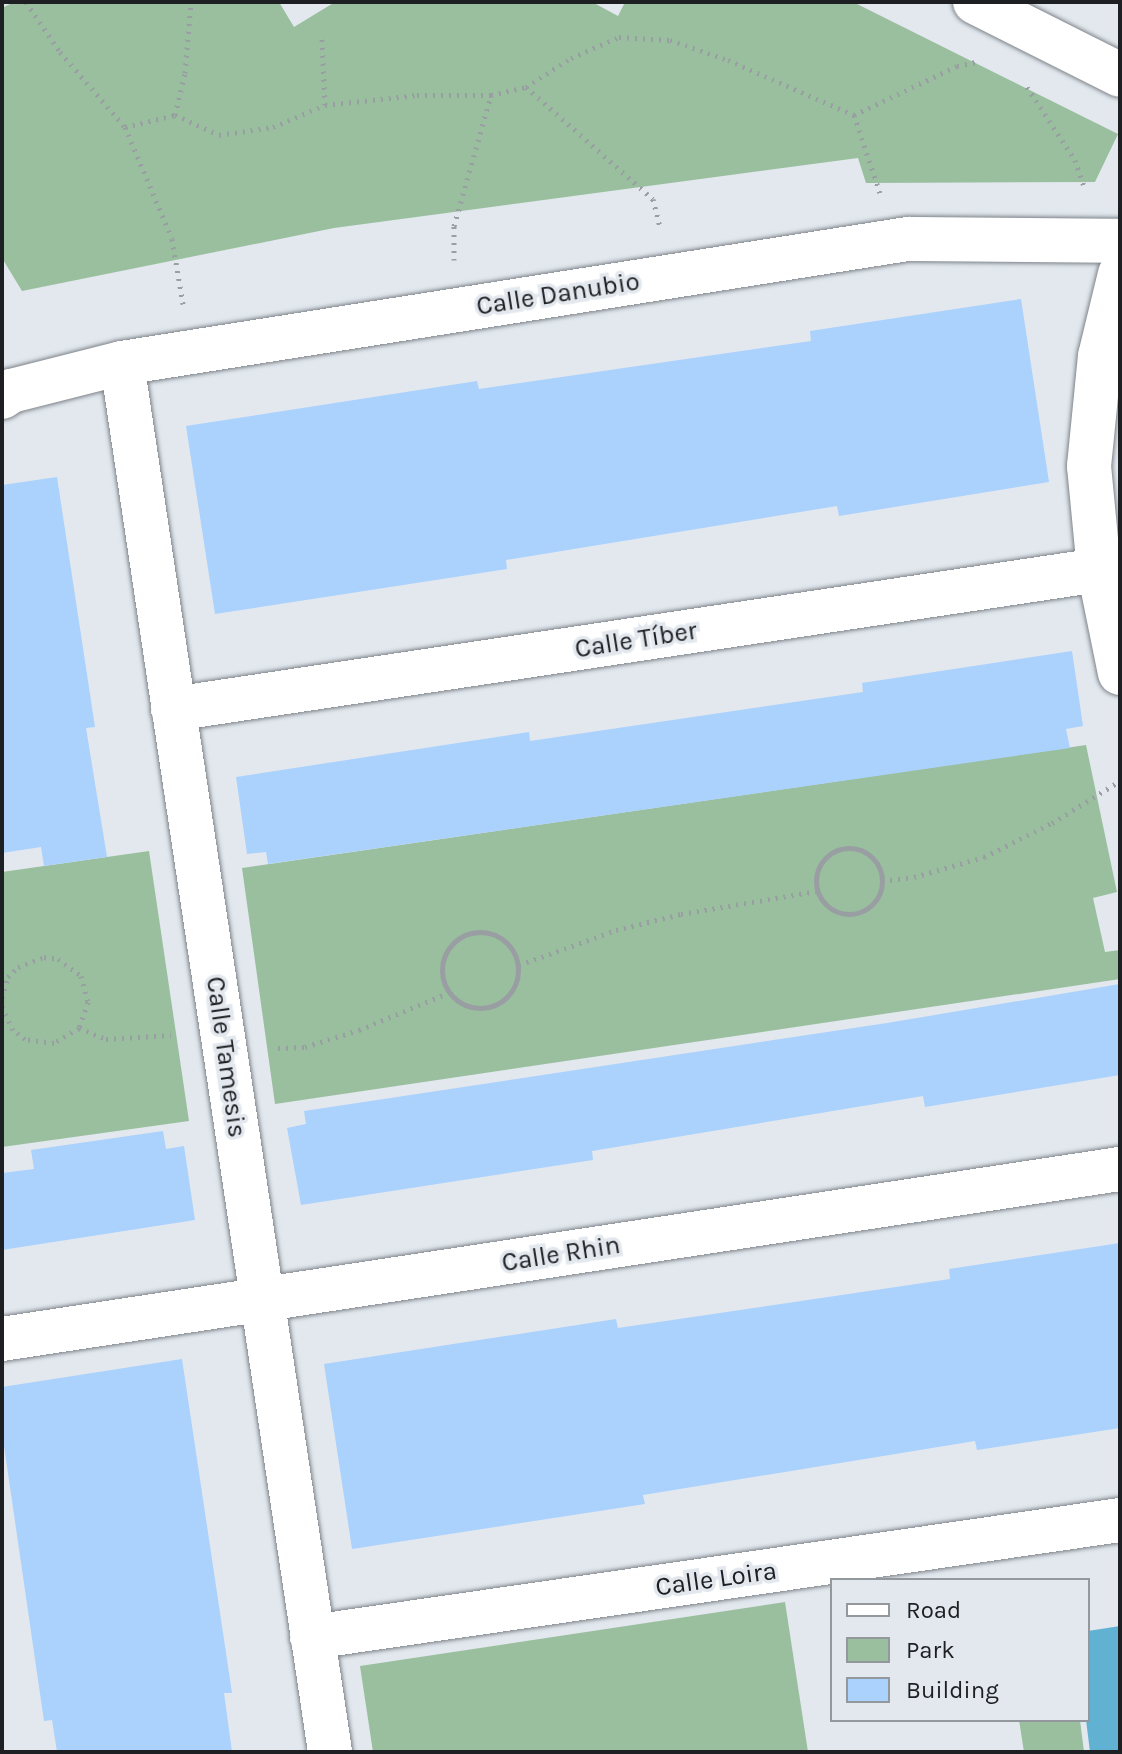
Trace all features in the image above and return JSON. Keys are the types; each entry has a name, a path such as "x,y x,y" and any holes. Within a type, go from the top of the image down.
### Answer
{"street":[{"path":"975,2 1011,41 1117,70"},
{"name":"Calle Danubio","path":"2,397 11,391 122,363 908,239 1100,240"},
{"path":"1120,274 1100,356 1089,466 1099,570 1120,673"},
{"name":"Calle Tamesis","path":"122,363 330,1752"},
{"name":"Calle Tíber","path":"173,709 1099,570"},
{"name":"Calle Rhin","path":"2,1339 1120,1169"},
{"name":"Calle Loira","path":"312,1637 1120,1520"}],"path":[{"path":"26,2 60,52 125,127 172,239 191,351"},
{"path":"175,115 185,73 191,2"},
{"path":"125,127 175,115 219,135 273,127 325,105 417,95 491,95 526,87 571,58 619,37 670,40 728,60 854,115 882,197 887,243"},
{"path":"322,38 325,105"},
{"path":"854,115 1011,41 1030,90 1075,160 1100,240"},
{"path":"526,87 653,199 670,276"},
{"path":"453,311 454,226 491,95"},
{"path":"882,881 914,877 984,857 1052,823 1120,781"},
{"path":"844,848 865,853 880,870 882,881 876,902 868,909 848,915 828,907 817,891 817,869 824,859 844,848"},
{"path":"519,965 616,930 681,914 817,891"},
{"path":"472,932 496,935 507,942 519,965 514,990 495,1006 469,1008 448,993 441,968 450,945 472,932"},
{"path":"2,998 2,989 8,977 30,960 58,959 81,976 88,1002 79,1028 54,1043 39,1043 13,1030 2,1006"},
{"path":"79,1028 106,1039 223,1039 305,1047 407,1012 448,993"}],"green space":[{"path":"14,2 279,2 294,27 335,2 592,2 618,16 625,2 853,2 1118,134 1095,182 866,183 858,158 334,228 22,291 2,258 2,8"},
{"path":"1086,745 1117,892 1093,898 1105,952 1120,950 1120,979 275,1104 242,868"},
{"path":"149,851 189,1121 2,1147 2,872"},
{"path":"785,1602 808,1752 373,1752 360,1666"},
{"path":"1019,1722 1080,1722 1084,1752 1024,1752"}],"water":[{"path":"1120,1626 1120,1752 1090,1752 1086,1722 1090,1722 1090,1631"}],"building":[{"path":"1021,299 1049,482 839,516 837,506 506,560 507,569 215,614 186,426 477,381 479,389 811,341 810,331"},
{"path":"57,477 95,727 86,728 107,857 44,866 41,847 2,853 2,485"},
{"path":"1072,651 1083,726 1066,729 1070,748 268,864 266,852 247,854 236,777 529,732 530,741 863,692 862,683"},
{"path":"1120,984 1120,1075 925,1107 923,1096 592,1151 593,1160 301,1205 287,1128 306,1124 304,1111 887,1023"},
{"path":"163,1131 166,1149 184,1146 195,1220 2,1250 2,1173 34,1169 31,1150"},
{"path":"1120,1243 1120,1428 977,1450 975,1441 643,1495 645,1504 352,1549 324,1364 616,1319 618,1328 950,1279 949,1269"},
{"path":"182,1359 232,1693 224,1693 232,1752 57,1752 52,1720 44,1721 2,1432 2,1387"}]}
